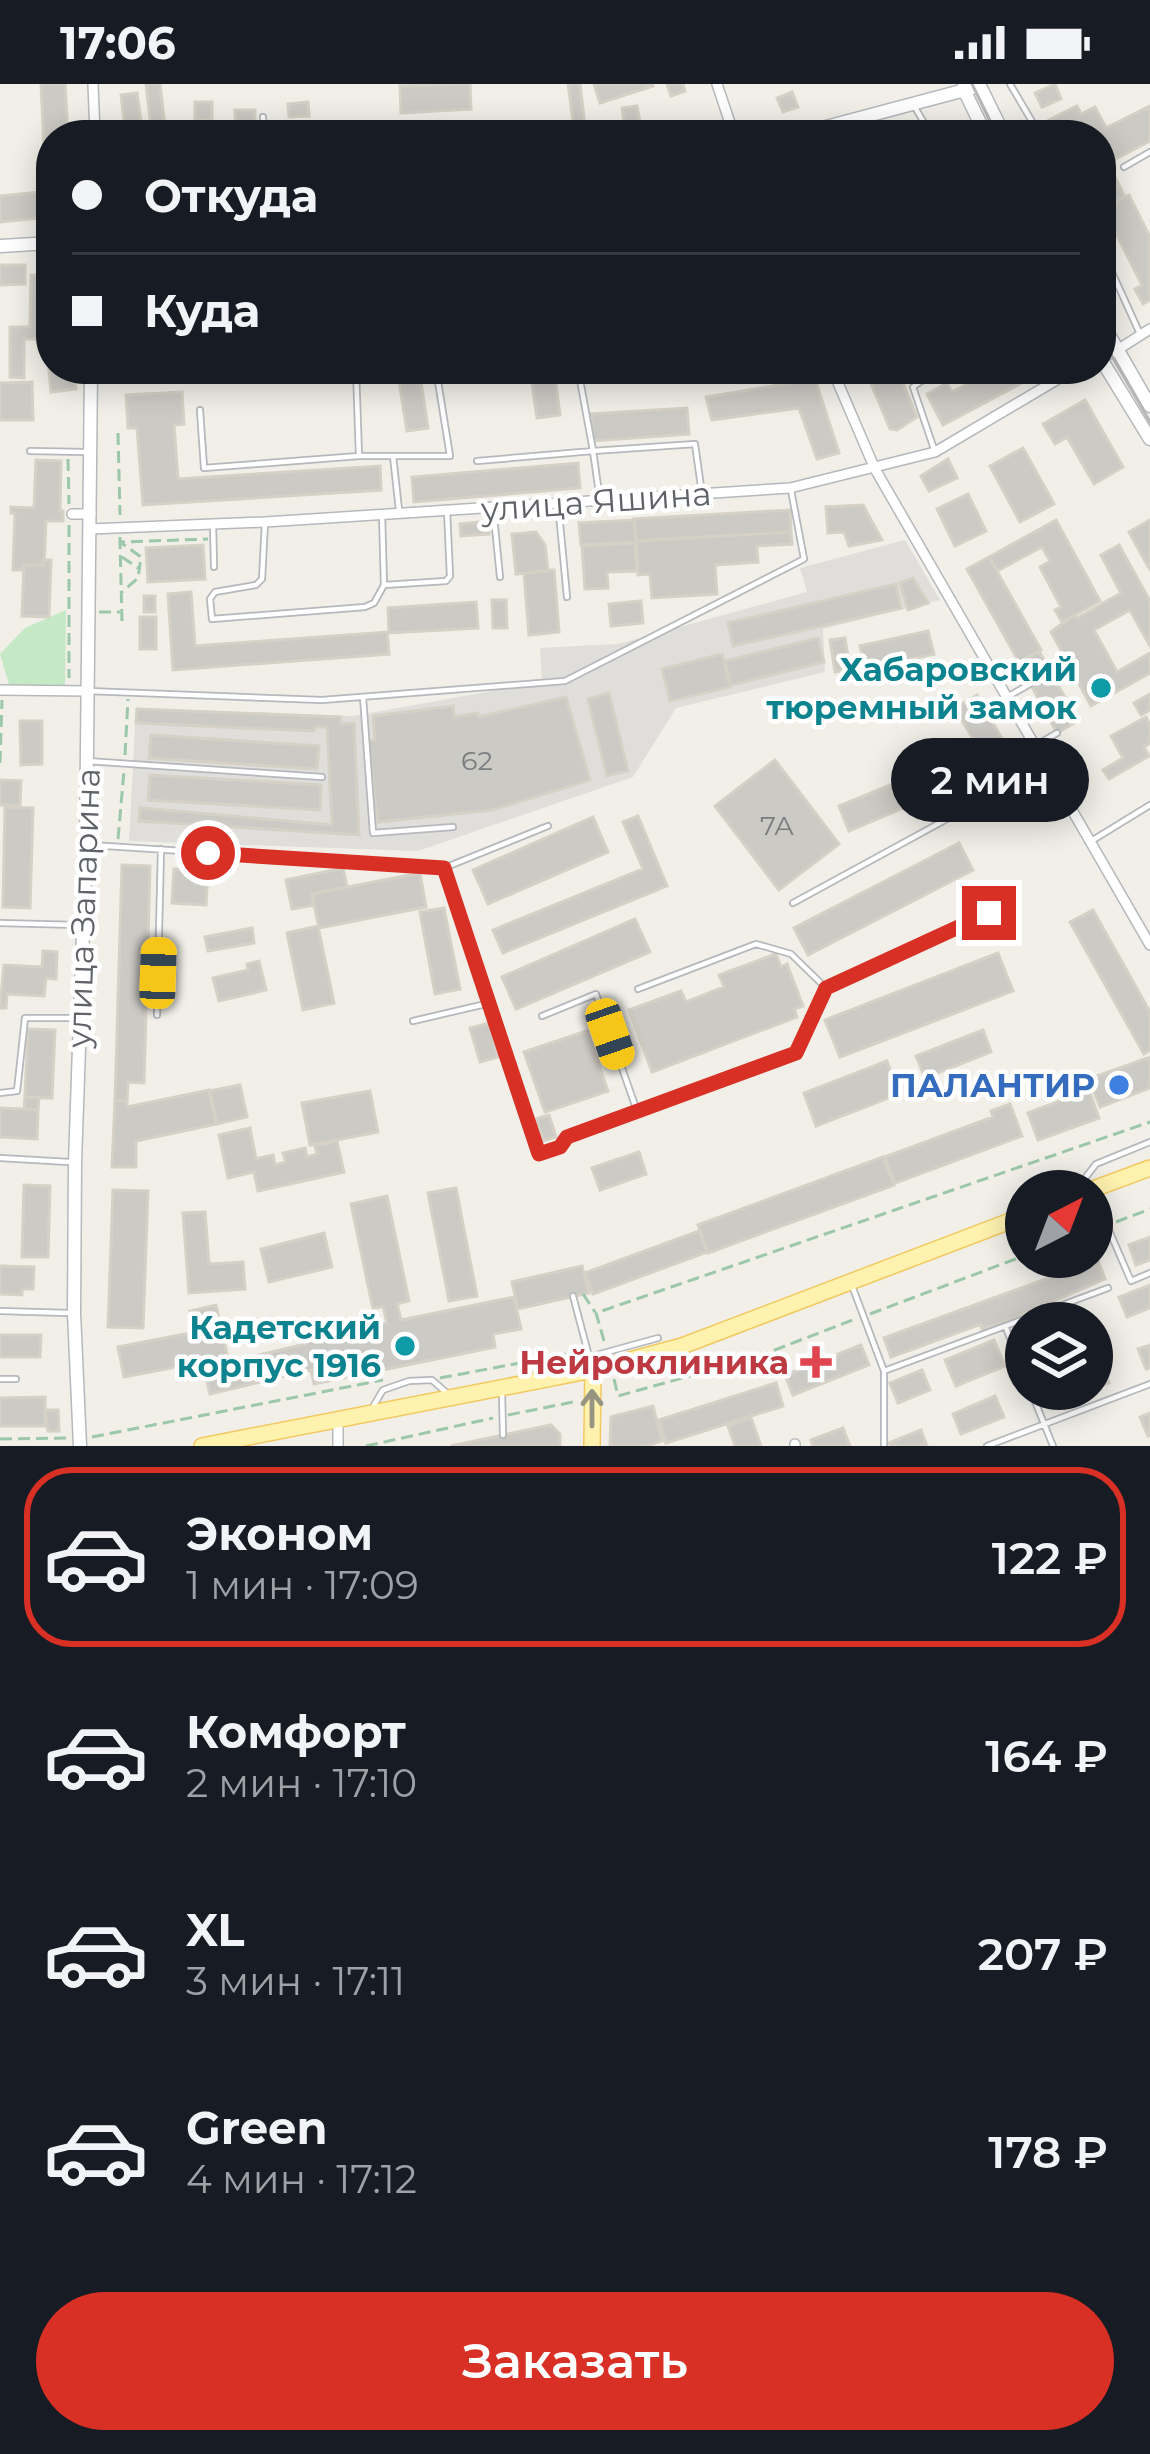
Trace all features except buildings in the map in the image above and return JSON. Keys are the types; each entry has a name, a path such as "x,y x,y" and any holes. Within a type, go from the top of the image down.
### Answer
{"main road":[{"path":"1113,1182 1150,1168"},
{"path":"202,1446 502,1388 590,1359 682,1346 1005,1223"},
{"path":"590,1359 592,1446"}],"street":[{"path":"93,84 94,120"},
{"path":"717,84 729,120"},
{"path":"871,120 963,87 982,85 997,120"},
{"path":"963,87 979,120"},
{"path":"0,246 36,244"},
{"path":"1145,332 1116,348 1150,406"},
{"path":"1116,382 1150,439"},
{"name":"улица Запарина","path":"79,1442 75,1162 86,844 91,384"},
{"path":"838,384 875,469 1149,942"},
{"name":"улица Яшина","path":"72,514 90,521 213,524 790,488 935,452 1046,384"},
{"path":"1,691 88,691"},
{"path":"338,1422 338,1446"}],"lane":[{"path":"1010,84 1031,120"},
{"path":"914,105 922,120"},
{"path":"1124,166 1150,152"},
{"path":"1116,277 1145,332"},
{"path":"357,384 359,456"},
{"path":"200,410 205,468 359,456 450,456 438,384"},
{"path":"581,384 600,500"},
{"path":"917,384 913,387 935,452"},
{"path":"477,461 694,444 702,494"},
{"path":"30,451 92,452"},
{"path":"393,456 399,513"},
{"path":"88,691 322,700 565,681 803,559 790,488"},
{"path":"558,503 567,597"},
{"path":"494,507 500,578"},
{"path":"384,585 449,579 447,510"},
{"path":"265,522 262,579 256,585 215,592 210,599 212,619 374,603 384,585 382,514"},
{"path":"213,524 214,567"},
{"path":"1007,697 1030,684"},
{"path":"363,697 374,833 453,827"},
{"path":"1035,746 1058,733"},
{"path":"87,761 322,777"},
{"path":"793,903 1046,765"},
{"path":"1090,842 1150,806"},
{"path":"86,844 444,868 548,826"},
{"path":"157,1015 161,849"},
{"path":"444,868 539,1154 560,1147 567,1137 796,1053 826,988 989,913"},
{"path":"0,922 84,925"},
{"path":"638,989 756,944 790,954 826,988"},
{"path":"542,1016 596,994 637,1111"},
{"path":"413,1021 490,1003"},
{"path":"0,1093 17,1091 25,1018 80,1018"},
{"path":"1091,1170 1150,1142"},
{"path":"0,1158 75,1162"},
{"path":"1113,1239 1131,1280 1150,1273"},
{"path":"851,1283 884,1371 884,1446"},
{"path":"1072,1302 1108,1288"},
{"path":"573,1296 590,1359 658,1338"},
{"path":"0,1312 74,1313"},
{"path":"884,1371 1005,1328"},
{"path":"0,1379 16,1379"},
{"path":"371,1415 383,1390 409,1381 432,1380 452,1398"},
{"path":"987,1446 1150,1384"},
{"path":"502,1388 503,1436"},
{"path":"1038,1410 1053,1446"}],"path":[{"path":"68,452 69,692"},
{"path":"122,621 120,542 214,539"},
{"path":"121,556 138,573 139,589"},
{"path":"121,574 138,573"},
{"path":"0,763 1,691"},
{"path":"596,1313 1150,1122"},
{"path":"1113,1223 1150,1209"},
{"path":"605,1397 754,1358 1005,1264"},
{"path":"432,1380 590,1359 605,1346 596,1313 583,1294"},
{"path":"440,1369 447,1377"},
{"path":"614,1378 618,1396"},
{"path":"0,1439 79,1442 389,1379"},
{"path":"366,1446 573,1402"},
{"path":"62,1439 62,1446"}],"shaded area":[{"path":"905,540 940,600 823,629 825,672 676,708 633,777 418,851 129,841 136,708 353,716 542,682 540,648 618,644 807,592 800,568"}],"green space":[{"path":"66,610 65,688 10,688 0,654 25,628"}],"tram line":[{"path":"972,84 990,120"},
{"path":"1116,363 1150,422"}],"place":[{"name":"Хабаровский тюремный замок","path":"1101,688"},
{"name":"ПАЛАНТИР","path":"1119,1085"},
{"name":"Кадетский корпус 1916","path":"405,1346"},
{"name":"Нейроклиника","path":"816,1362"}],"route":[{"path":"208,853 444,868 539,1154 560,1147 567,1137 796,1053 826,988 989,913"}]}
